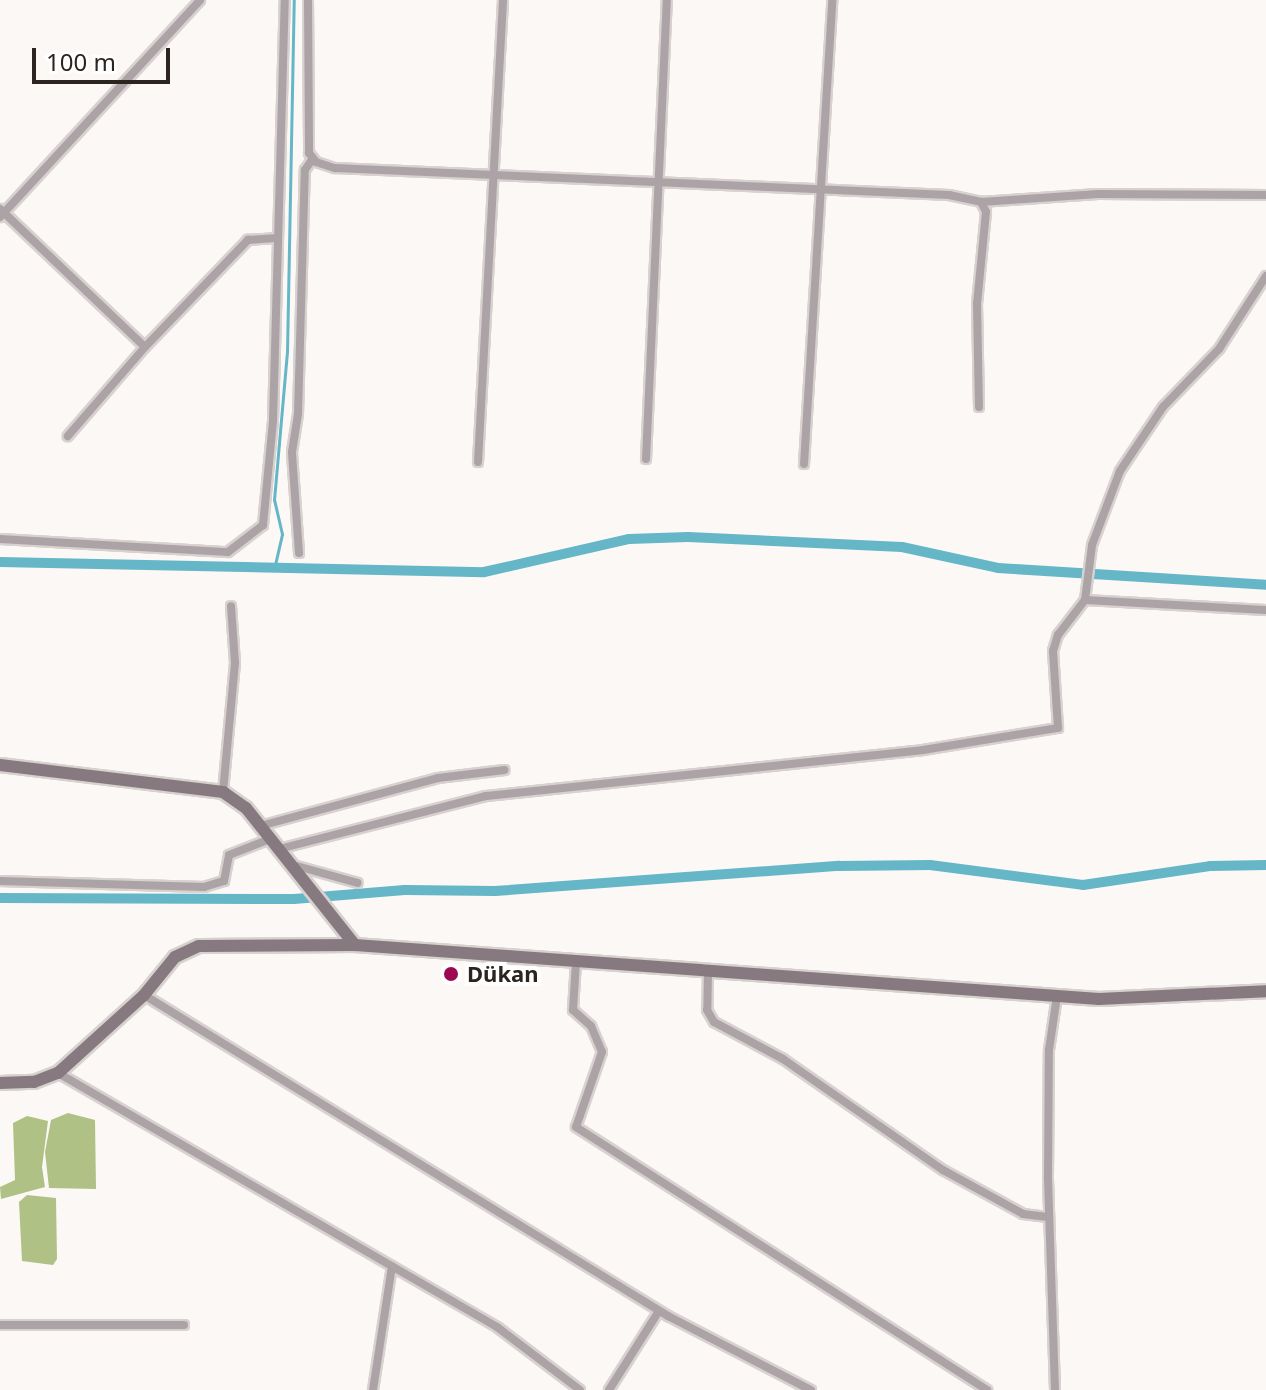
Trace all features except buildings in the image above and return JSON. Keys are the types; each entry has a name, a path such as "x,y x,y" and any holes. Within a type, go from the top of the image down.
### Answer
{"main road":[{"path":"0,765 223,792 260,826 327,916 355,945"},
{"path":"0,1083 34,1082 58,1073 144,995 175,957 199,946 355,945 1099,999 1266,991"}],"street":[{"path":"145,347 1,213 200,0"},
{"path":"0,539 228,552 258,533 265,509 273,421 285,0"},
{"path":"299,553 292,452 298,414 305,170 313,158 307,118 308,0"},
{"path":"478,462 503,0"},
{"path":"646,459 667,0"},
{"path":"804,464 819,191 828,133 832,0"},
{"path":"313,158 335,168 949,195 981,202 1098,194 1266,195"},
{"path":"979,407 977,304 986,212 981,202"},
{"path":"68,436 145,347 248,240 278,238"},
{"path":"0,881 204,887 224,881 229,855 486,796 1041,734 1058,728 1051,664 1058,635 1085,600 1084,579 1120,471 1163,407 1219,349 1266,276"},
{"path":"1085,600 1266,610"},
{"path":"223,792 235,663 231,606"},
{"path":"260,826 438,778 505,770"},
{"path":"291,868 335,875 358,883"},
{"path":"576,962 573,1010 591,1026 602,1052 576,1127 987,1390"},
{"path":"708,971 707,1010 714,1022 783,1059 943,1170 1023,1214 1048,1217"},
{"path":"144,995 659,1311 811,1390"},
{"path":"1055,1390 1048,1217 1049,1050 1057,996"},
{"path":"58,1073 497,1327 580,1390"},
{"path":"373,1390 392,1266"},
{"path":"609,1390 659,1311"},
{"path":"0,1325 184,1325"}],"green space":[{"path":"68,1113 95,1120 96,1189 49,1188 45,1152 51,1120"},
{"path":"27,1116 48,1121 42,1167 45,1187 1,1199 0,1187 15,1180 13,1123"},
{"path":"27,1195 56,1198 57,1259 53,1265 22,1261 19,1202"}],"waterway":[{"path":"274,569 282,534 274,500 287,352 294,0"},
{"path":"0,562 484,572 629,539 688,537 902,547 998,568 1266,585"},
{"path":"0,898 294,899 405,890 495,891 839,866 930,865 1083,885 1210,866 1266,865"}],"place":[{"name":"Dükan","path":"451,974"}]}
